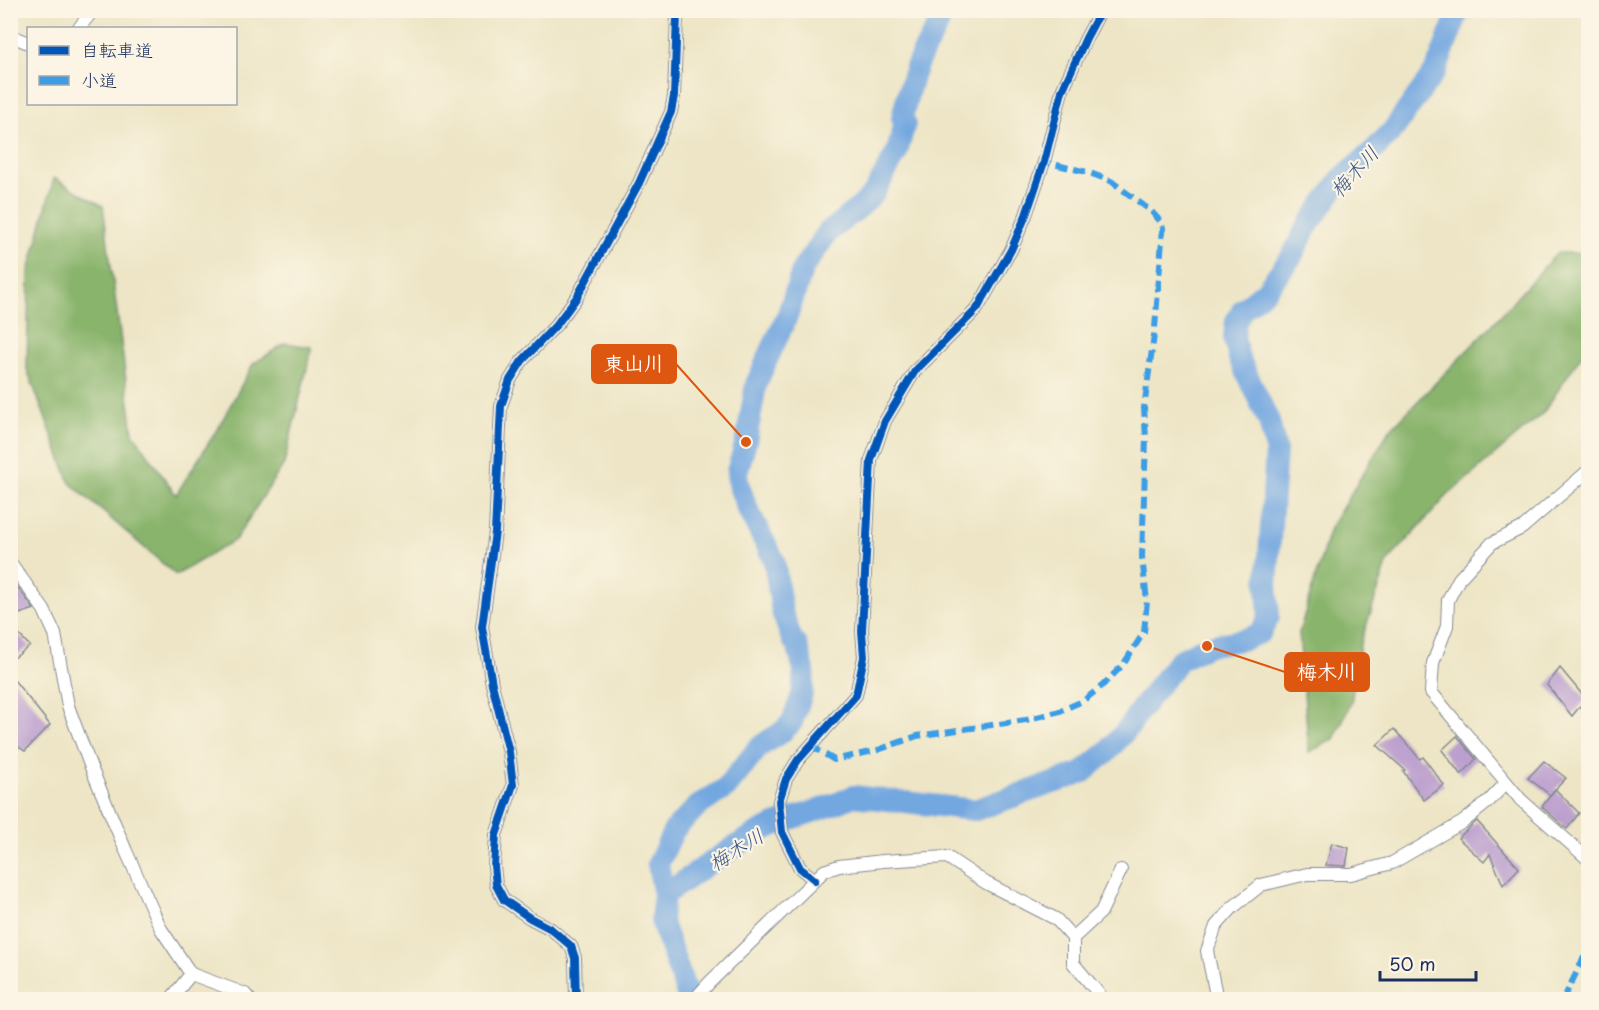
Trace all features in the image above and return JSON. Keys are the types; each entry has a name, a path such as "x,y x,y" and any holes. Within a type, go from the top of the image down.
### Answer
{"street":[{"path":"80,27 93,10"},
{"path":"814,880 800,867 782,832 779,801 786,779 798,760 856,695 864,657 862,631 871,460 885,421 915,370 977,309 1011,250 1044,162 1062,91 1101,10"},
{"path":"576,999 575,958 572,946 504,900 496,885 494,866 496,835 513,785 509,752 492,684 482,627 495,532 501,406 510,380 522,361 557,324 577,297 653,153 671,112 674,96 675,12"},
{"path":"10,35 27,43"},
{"path":"1588,471 1522,528 1492,543 1459,579 1448,600 1447,626 1433,663 1431,692 1521,800 1588,859"},
{"path":"10,562 44,610 55,634 68,706 90,765 161,929 191,974 245,994 250,999"},
{"path":"1216,999 1207,951 1216,926 1232,908 1261,885 1307,874 1351,874 1392,863 1463,822 1489,801 1506,783"},
{"path":"694,999 824,871 839,866 947,857 987,883 1056,919 1073,938 1073,963 1104,999"},
{"path":"1073,938 1101,912 1121,870"},
{"path":"170,999 191,974"}],"green space":[{"path":"54,178 103,206 133,433 176,495 218,428 253,364 285,343 312,347 284,464 235,540 176,575 70,483 27,369 29,271"},
{"path":"1557,253 1588,253 1588,345 1543,413 1447,496 1388,561 1360,644 1351,703 1334,739 1309,752 1299,633 1330,528 1389,431 1491,326"}],"building":[{"path":"10,577 34,609 10,617"},
{"path":"10,626 30,646 10,661"},
{"path":"1560,668 1586,699 1572,716 1547,685"},
{"path":"10,675 50,725 25,751 10,741"},
{"path":"1394,729 1420,759 1423,757 1444,785 1424,800 1403,771 1405,770 1377,745"},
{"path":"1457,736 1476,759 1461,775 1442,750"},
{"path":"1544,761 1566,778 1550,795 1528,778"},
{"path":"1555,789 1579,813 1567,829 1542,807"},
{"path":"1477,821 1519,868 1503,885 1490,854 1484,862 1458,838"},
{"path":"1332,843 1349,848 1346,866 1326,865"}],"waterway":[{"path":"689,1000 661,920 664,895 658,864 674,830 698,806 726,788 759,747 782,732 792,722 802,694 804,670 797,645 792,639 782,612 774,560 747,508 738,483 737,472 746,442 756,384 788,314 803,268 828,232 874,193 897,152 905,123 902,118 914,73 944,10"},
{"name":"梅木川","path":"664,895 724,853 762,831 853,796 975,810 1082,773 1107,752 1130,726 1178,661 1207,646 1246,639 1260,633 1269,617 1267,585 1276,451 1269,421 1239,358 1234,338 1236,321 1243,309 1266,290 1292,256 1305,230 1341,179 1393,130 1436,70 1459,10"}],"marked path":[{"path":"810,745 834,760 878,750 917,736 1026,720 1060,711 1083,701 1103,685 1123,665 1144,632 1147,601 1142,557 1146,438 1144,408 1155,328 1163,228 1161,222 1151,211 1111,181 1087,172 1044,162"},
{"path":"1563,1000 1586,953"}],"cycle path":[{"path":"576,1000 575,958 571,946 551,929 504,900 496,885 494,866 496,835 513,785 509,752 492,684 482,627 495,532 501,406 510,380 522,361 557,324 577,297 639,183 671,112 674,96 677,16 681,10"},
{"path":"815,880 800,868 782,832 779,801 786,779 798,760 856,695 864,657 862,631 871,460 885,421 915,371 977,309 1011,250 1044,162 1062,91 1101,10"}],"place":[{"name":"東山川","path":"746,442"},
{"name":"梅木川","path":"1207,646"}]}
